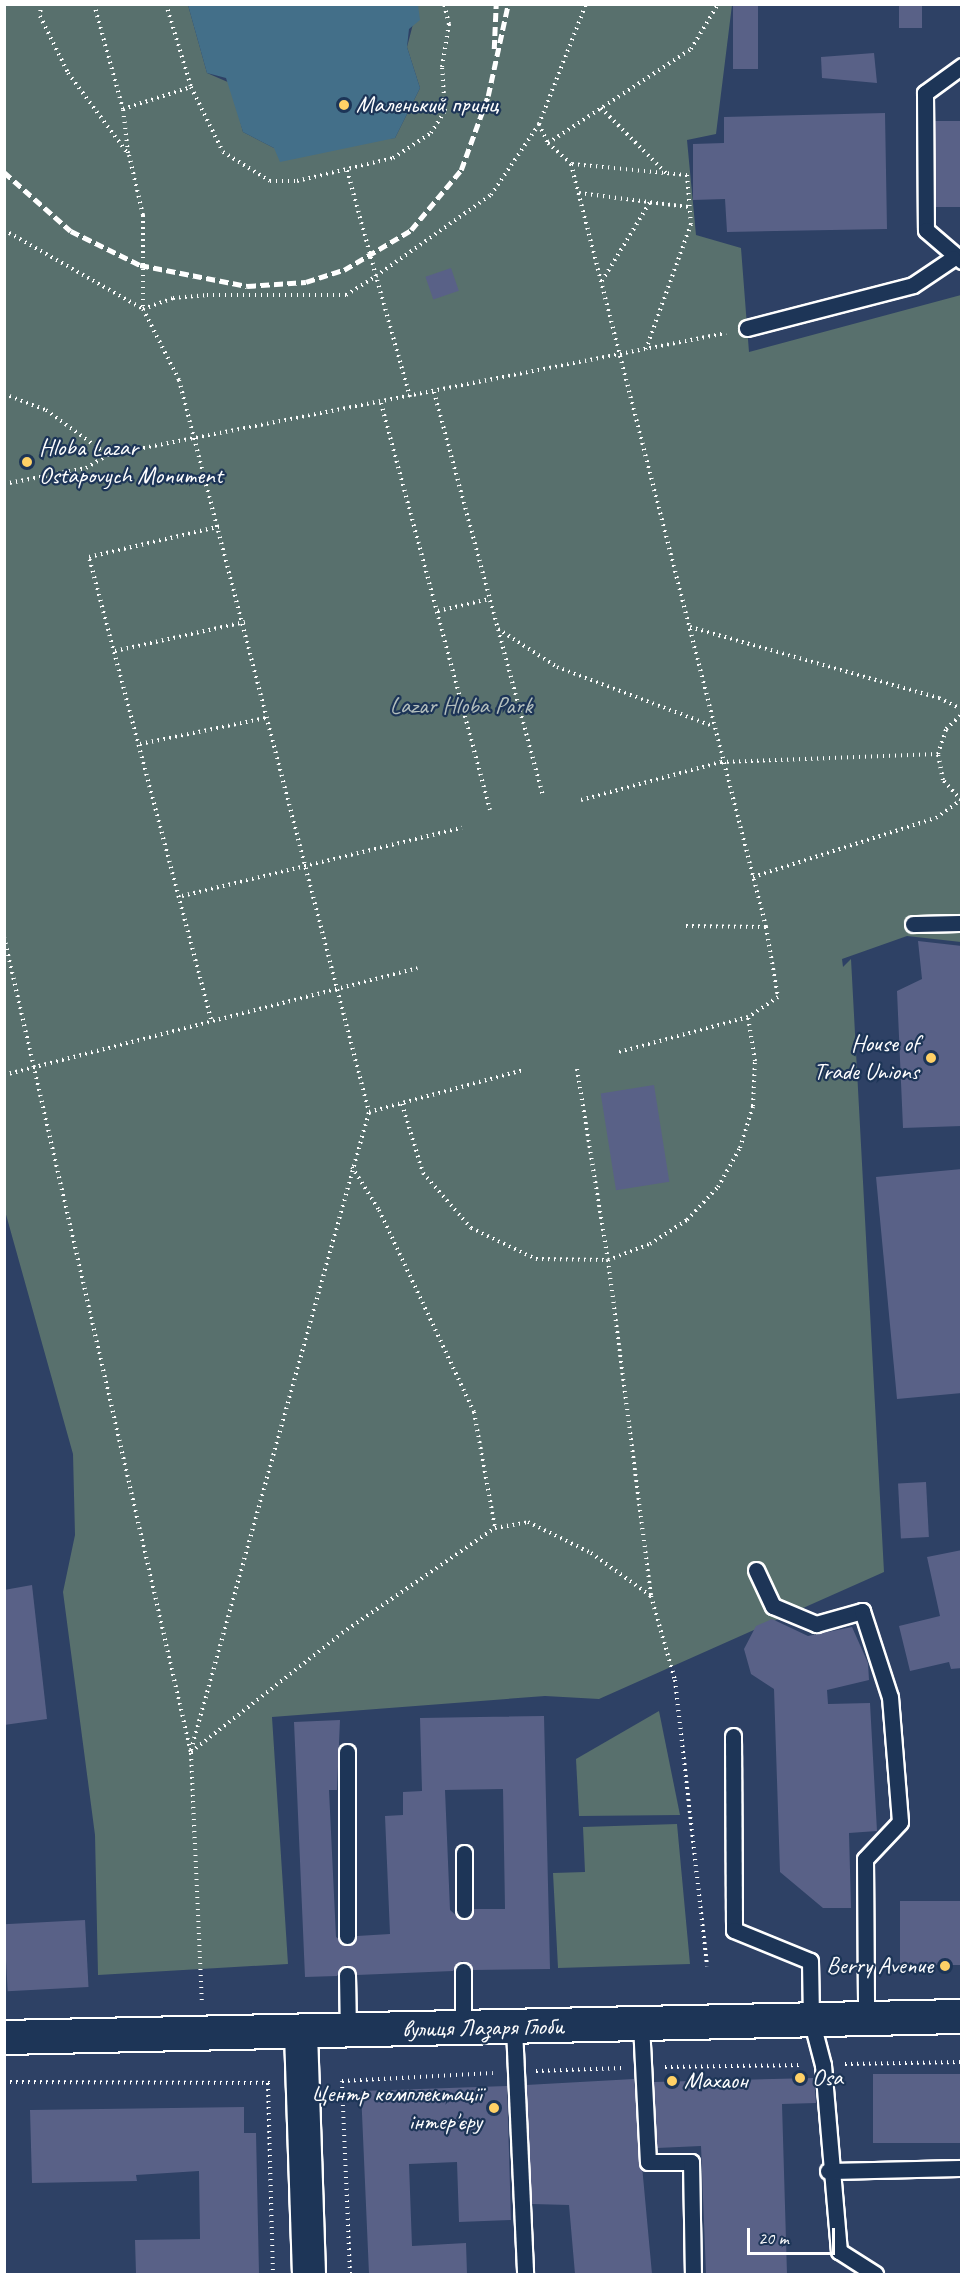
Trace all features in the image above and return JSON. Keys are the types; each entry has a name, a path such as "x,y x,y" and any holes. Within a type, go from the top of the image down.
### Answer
{"main road":[{"name":"вулиця Лазаря Глоби","path":"4,2037 348,2032 962,2016"}],"street":[{"path":"301,2033 309,2274"}],"lane":[{"path":"747,328 913,285 957,259 926,230 925,93 962,66"},
{"path":"914,924 962,923"},
{"path":"756,1570 773,1606 816,1624 862,1611 890,1697 900,1822 865,1859 866,2018"},
{"path":"733,1736 734,1930 810,1961 811,2019 823,2065 828,2171 839,2251 875,2274"},
{"path":"347,1752 347,1936"},
{"path":"464,1853 464,1910"},
{"path":"463,1971 463,2029"},
{"path":"347,1976 348,2032"},
{"path":"641,2024 648,2162 691,2162 693,2274"},
{"path":"514,2028 525,2274"},
{"path":"828,2171 962,2168"}],"path":[{"path":"41,4 40,16 68,73 129,155"},
{"path":"94,4 123,109 129,155 143,215 143,309 179,380 221,526 266,718 369,1112 352,1166 190,1753"},
{"path":"166,4 191,87 223,152 249,171 270,181 297,182 346,170 412,147 431,133 445,111 442,67 449,24 444,4"},
{"path":"143,309 172,298 207,295 346,295 376,276 491,195 539,124 586,4"},
{"path":"548,143 691,49 718,4"},
{"path":"123,109 191,87"},
{"path":"602,108 666,173"},
{"path":"539,124 548,143 571,164 579,193 690,627 721,762 766,927 778,998 748,1017 619,1052"},
{"path":"571,164 687,175 691,224 678,271 646,350"},
{"path":"346,170 410,397"},
{"path":"579,193 688,207"},
{"path":"602,281 650,202"},
{"path":"4,230 143,309"},
{"path":"4,484 86,468 108,455 622,356 747,328"},
{"path":"434,392 543,797"},
{"path":"4,394 46,410 108,455"},
{"path":"381,403 490,810"},
{"path":"211,1019 182,896 89,557 221,526"},
{"path":"438,611 489,598"},
{"path":"115,651 245,622"},
{"path":"690,627 939,698 962,709"},
{"path":"497,628 557,667 712,726"},
{"path":"753,877 936,818 961,801 943,780 938,754 946,729 962,714"},
{"path":"140,744 266,718"},
{"path":"581,800 721,762 938,754"},
{"path":"182,896 462,828"},
{"path":"686,926 766,927"},
{"path":"4,937 190,1753 202,2035"},
{"path":"4,1075 33,1064 335,986 417,968"},
{"path":"402,1104 423,1173 471,1228 536,1258 609,1260 650,1244 687,1220 723,1178 740,1148 753,1106 755,1061 748,1017"},
{"path":"577,1069 609,1260 651,1596 675,1680 707,1966"},
{"path":"369,1112 524,1070"},
{"path":"352,1166 379,1210 474,1413 495,1528"},
{"path":"190,1753 342,1633 495,1528 528,1522 591,1553 651,1596"},
{"path":"350,2274 342,2081 643,2067 962,2062"},
{"path":"4,2082 268,2083 273,2274"}],"green space":[{"name":"Lazar Hloba Park","path":"4,5 188,5 207,73 230,83 243,132 274,148 395,138 420,88 407,47 418,5 732,5 716,134 687,140 696,235 741,248 749,352 961,295 961,942 907,936 842,959 843,967 851,959 884,1572 599,1699 545,1696 272,1717 288,1964 98,1975 95,1835 63,1592 75,1535 73,1454 5,1211"},
{"path":"659,1711 680,1815 579,1816 576,1759"},
{"path":"677,1824 690,1964 558,1968 553,1873 585,1872 583,1827"}],"water":[{"path":"188,5 418,5 420,20 409,29 407,47 420,88 395,138 280,162 274,148 243,132 226,78 207,73"}],"building":[{"path":"733,4 758,4 758,69 733,69"},
{"path":"899,4 922,4 922,28 899,28"},
{"path":"874,53 877,83 822,78 821,57"},
{"path":"885,113 887,229 727,232 725,199 693,200 693,144 724,143 724,117"},
{"path":"935,121 962,121 962,207 935,207"},
{"path":"451,268 459,291 433,299 425,277"},
{"name":"House of Trade Unions","path":"918,941 962,946 962,1126 903,1128 897,991 922,979"},
{"path":"654,1085 669,1182 616,1190 601,1093"},
{"path":"962,1169 962,1393 897,1399 876,1177"},
{"path":"926,1482 929,1537 901,1538 898,1483"},
{"path":"962,1550 962,1668 951,1669 949,1662 910,1671 899,1626 940,1616 927,1557"},
{"path":"32,1585 47,1719 4,1725 4,1590"},
{"path":"772,1619 808,1636 852,1627 868,1663 869,1680 827,1690 828,1704 870,1703 877,1831 849,1833 851,1908 823,1908 780,1872 774,1689 751,1674 744,1649 756,1626"},
{"path":"544,1716 550,1969 473,1970 462,1961 453,1971 357,1975 346,1965 337,1976 305,1977 294,1722 340,1720 337,1790 329,1790 336,1937 348,1946 357,1936 390,1934 385,1816 403,1815 403,1792 422,1791 420,1718","holes":["503,1789 505,1909 474,1909 469,1918 460,1919 450,1910 445,1790"]},
{"path":"900,1901 962,1901 962,1965 900,1965"},
{"path":"85,1920 89,1987 8,1991 4,1924"},
{"path":"873,2074 962,2074 962,2143 873,2143"},
{"path":"814,2078 816,2103 782,2104 787,2274 706,2274 701,2146 657,2148 654,2082"},
{"path":"634,2079 652,2274 575,2274 569,2205 532,2204 526,2085"},
{"path":"507,2086 511,2220 459,2222 457,2162 409,2164 412,2246 466,2243 467,2274 369,2274 361,2091"},
{"path":"244,2107 244,2133 256,2133 259,2274 136,2274 135,2240 200,2239 199,2171 136,2175 137,2181 32,2183 30,2110"}],"railway":[{"path":"494,49 496,4"},
{"path":"4,172 71,231 140,265 247,286 306,282 344,270 411,230 461,170 488,96 508,4"}],"place":[{"name":"Маленький принц","path":"344,105"},
{"name":"Hloba Lazar Ostapovych Monument","path":"27,462"},
{"name":"House of Trade Unions","path":"931,1058"},
{"name":"Berry Avenue","path":"945,1966"},
{"name":"Osa","path":"800,2078"},
{"name":"Махаон","path":"672,2081"},
{"name":"Центр комплектації інтер'єру","path":"494,2108"}]}
